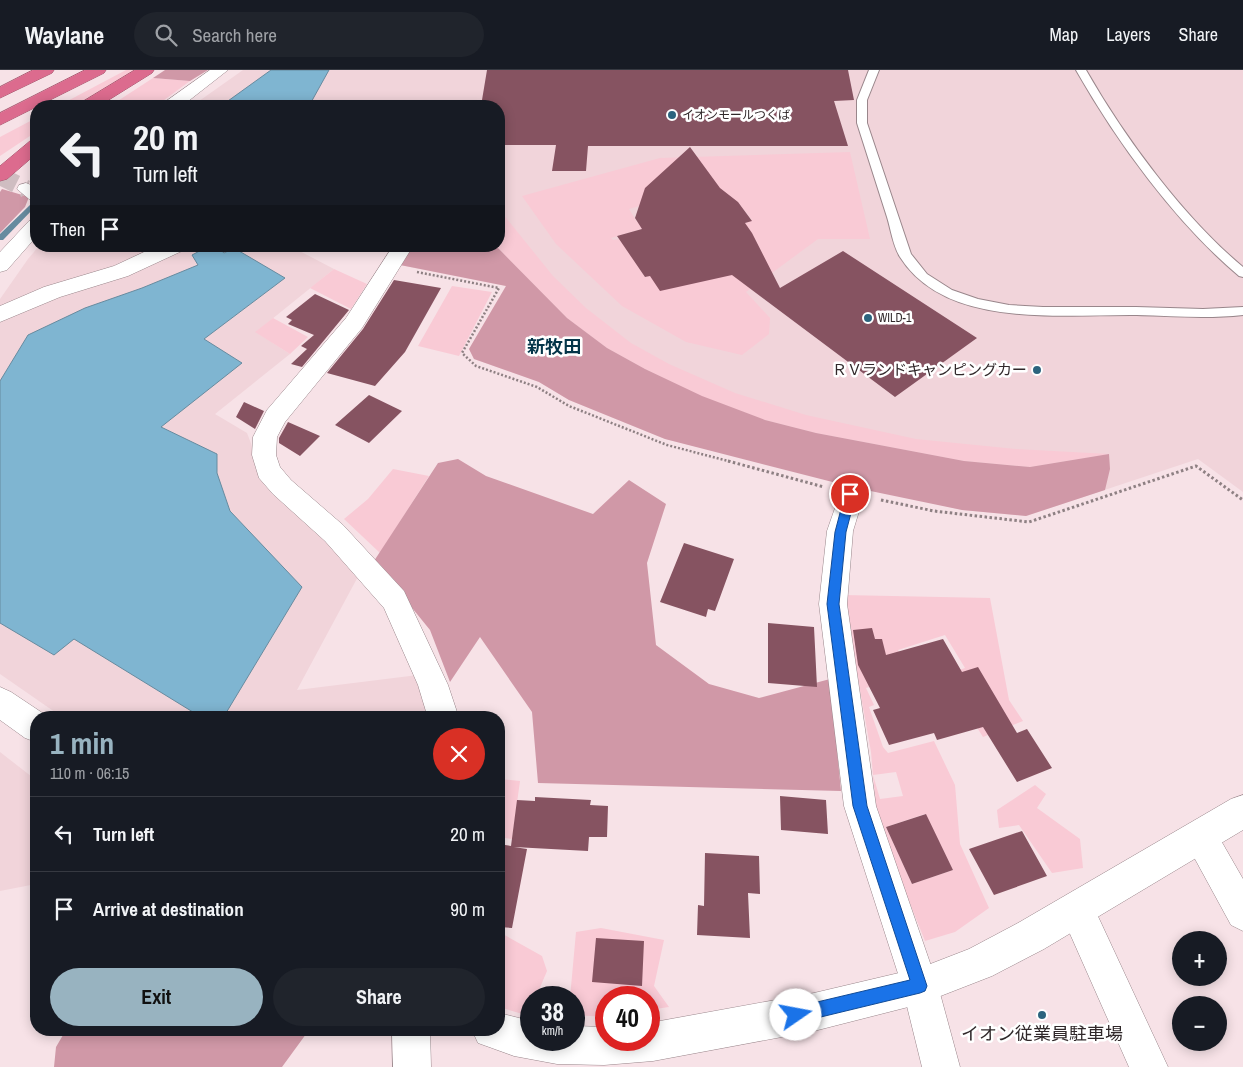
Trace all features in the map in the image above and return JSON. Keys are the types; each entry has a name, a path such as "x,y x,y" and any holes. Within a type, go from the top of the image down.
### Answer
{"highway":[{"path":"0,81 22,70"},
{"path":"0,93 46,70"},
{"path":"39,100 98,70"},
{"path":"98,100 146,70"},
{"path":"0,120 30,105"},
{"path":"0,164 30,143"},
{"path":"0,175 30,150"}],"street":[{"path":"179,100 220,70"},
{"path":"0,265 30,232"},
{"path":"0,316 52,292 120,271 162,252"},
{"path":"397,256 354,323 276,416 265,437 264,455 268,471 282,488 334,533 394,600 433,685 442,711"},
{"path":"850,494 840,532 833,604 860,806 920,986 941,1067"},
{"path":"0,702 30,723"},
{"path":"505,1035 557,1045 604,1046 653,1042 814,1012 920,986 979,963 1077,909 1243,812"},
{"path":"1200,837 1243,913"},
{"path":"1077,909 1148,1067"},
{"path":"411,1036 412,1067"}],"lane":[{"path":"874,70 862,100 862,122 905,255 912,267 939,287 956,296 974,302 1020,310 1243,311"},
{"path":"1081,70 1094,94 1156,180 1212,244 1243,272"}],"path":[{"path":"397,256 499,288 462,353 476,366 537,387 569,406 668,445 850,494 934,511 1030,522 1196,466 1243,500"}],"shaded area":[{"path":"126,70 137,70 86,100 69,100"},
{"path":"165,70 208,70 190,81 153,78"},
{"path":"243,70 1243,70 1243,492 1198,459 1026,516 962,510 665,439 569,400 539,382 474,359 469,349 506,286 400,265 408,252 505,252 505,100 200,100"},
{"path":"153,78 190,81 164,100 119,100"},
{"path":"30,121 30,136 0,156 0,137"},
{"path":"850,152 870,239 818,239 746,292 770,318 769,334 742,355 686,342 622,306 556,244 522,196 660,158","holes":["737,201 752,220 745,223 748,240 755,239 760,249 645,277 632,257 628,238 613,240 611,238 648,227 644,221 637,222 629,209 643,205"]},
{"path":"2,189 29,197 25,207 0,233 0,192"},
{"path":"505,216 553,276 586,308 631,343 669,364 735,393 806,415 916,439 1016,449 1109,454 1030,467 964,461 816,433 765,420 701,396 607,348 567,318 502,252 505,252"},
{"path":"34,252 301,252 334,269 256,332 290,354 215,414 247,433 252,446 256,470 268,489 361,571 297,690 426,674 429,711 53,711 0,674 0,299"},
{"path":"408,252 502,252 567,318 607,348 645,369 702,396 765,420 816,433 964,461 1030,467 1109,454 1110,469 1105,490 1026,516 962,510 856,488 665,439 569,400 539,382 474,359 469,349 506,286 400,265"},
{"path":"334,269 367,284 351,309 310,288"},
{"path":"452,286 492,292 459,356 418,346"},
{"path":"273,318 308,337 290,354 255,332"},
{"path":"458,459 486,476 593,514 629,480 666,504 647,563 656,645 709,684 759,698 830,679 841,791 538,783 532,712 480,637 450,682 430,630 374,561 438,463"},
{"path":"393,469 429,476 380,553 344,519 368,499"},
{"path":"843,595 990,598 1009,700 1023,721 983,737 966,710 948,674 965,668 945,635 898,650 910,674 866,688 874,705 869,707 883,747 888,753 934,741 955,785 960,844 989,908 955,932 925,941 877,821 873,775 871,752","holes":["896,772 903,796 880,799 873,775","925,814 953,870 912,884 886,827"]},
{"path":"0,752 30,775 30,885 0,891"},
{"path":"505,780 520,781 512,839 505,838"},
{"path":"1035,785 1046,794 1037,808 1080,839 1083,868 1052,873 1019,825 999,828 997,810"},
{"path":"601,928 664,940 654,986 595,986 595,1016 585,1016 585,986 571,986 576,932"},
{"path":"505,935 542,956 547,971 541,986 520,986 520,1013 505,1009"},
{"path":"660,994 669,1007 660,1008"},
{"path":"62,1036 305,1036 282,1067 54,1067 56,1047"}],"water":[{"path":"271,70 329,70 312,100 229,100"},
{"path":"198,252 241,252 285,278 204,339 242,363 161,427 217,454 217,473 230,511 302,587 227,711 191,711 74,639 54,655 0,623 0,381 28,335 85,308 142,288 198,265 192,255"}],"building":[{"name":"イオンモールつくば","path":"487,70 848,70 854,100 834,101 848,146 588,146 586,171 552,171 556,145 505,145 505,100 482,100"},
{"path":"690,147 720,188 738,202 752,221 745,223 780,288 843,251 977,338 895,397 732,275 660,291 650,276 645,277 617,236 642,229 635,218 645,188"},
{"path":"394,280 441,288 405,352 375,386 327,373 363,329"},
{"path":"315,294 349,310 302,367 291,364 307,349 301,346 314,335 288,324 292,320 286,317"},
{"path":"369,395 402,411 369,443 335,425"},
{"path":"244,402 264,411 255,429 236,417"},
{"path":"288,422 320,436 300,456 279,443 279,438"},
{"path":"684,543 734,559 715,611 708,609 706,617 660,602"},
{"path":"768,623 814,627 817,687 768,683"},
{"path":"872,628 875,639 882,639 886,655 943,639 962,672 978,667 1017,733 1027,729 1052,768 1017,782 983,727 937,740 934,733 889,745 873,710 880,708 858,665 853,630"},
{"path":"780,796 826,800 828,834 781,830"},
{"path":"535,797 591,800 590,805 608,806 607,837 589,837 588,851 514,847 527,849 512,928 505,927 505,845 511,846 517,800 535,801"},
{"path":"926,814 953,870 912,884 886,827"},
{"path":"1022,831 1047,876 994,895 969,849"},
{"path":"705,853 759,856 760,894 748,893 750,938 697,935 698,905 704,906"},
{"path":"596,938 644,941 642,986 592,982"}],"waterway":[{"path":"0,238 30,208"}],"tunnel":[{"path":"0,176 26,189"}],"place":[{"name":"イオンモールつくば","path":"672,115"},
{"name":"WILD-1","path":"868,318"},
{"name":"ＲＶランドキャンピングカー","path":"1037,370"},
{"name":"イオン従業員駐車場","path":"1042,1015"}],"district":[{"name":"新牧田","path":"554,347"}],"route":[{"path":"796,1015 920,986 860,806 833,604 840,532 850,494"}]}
